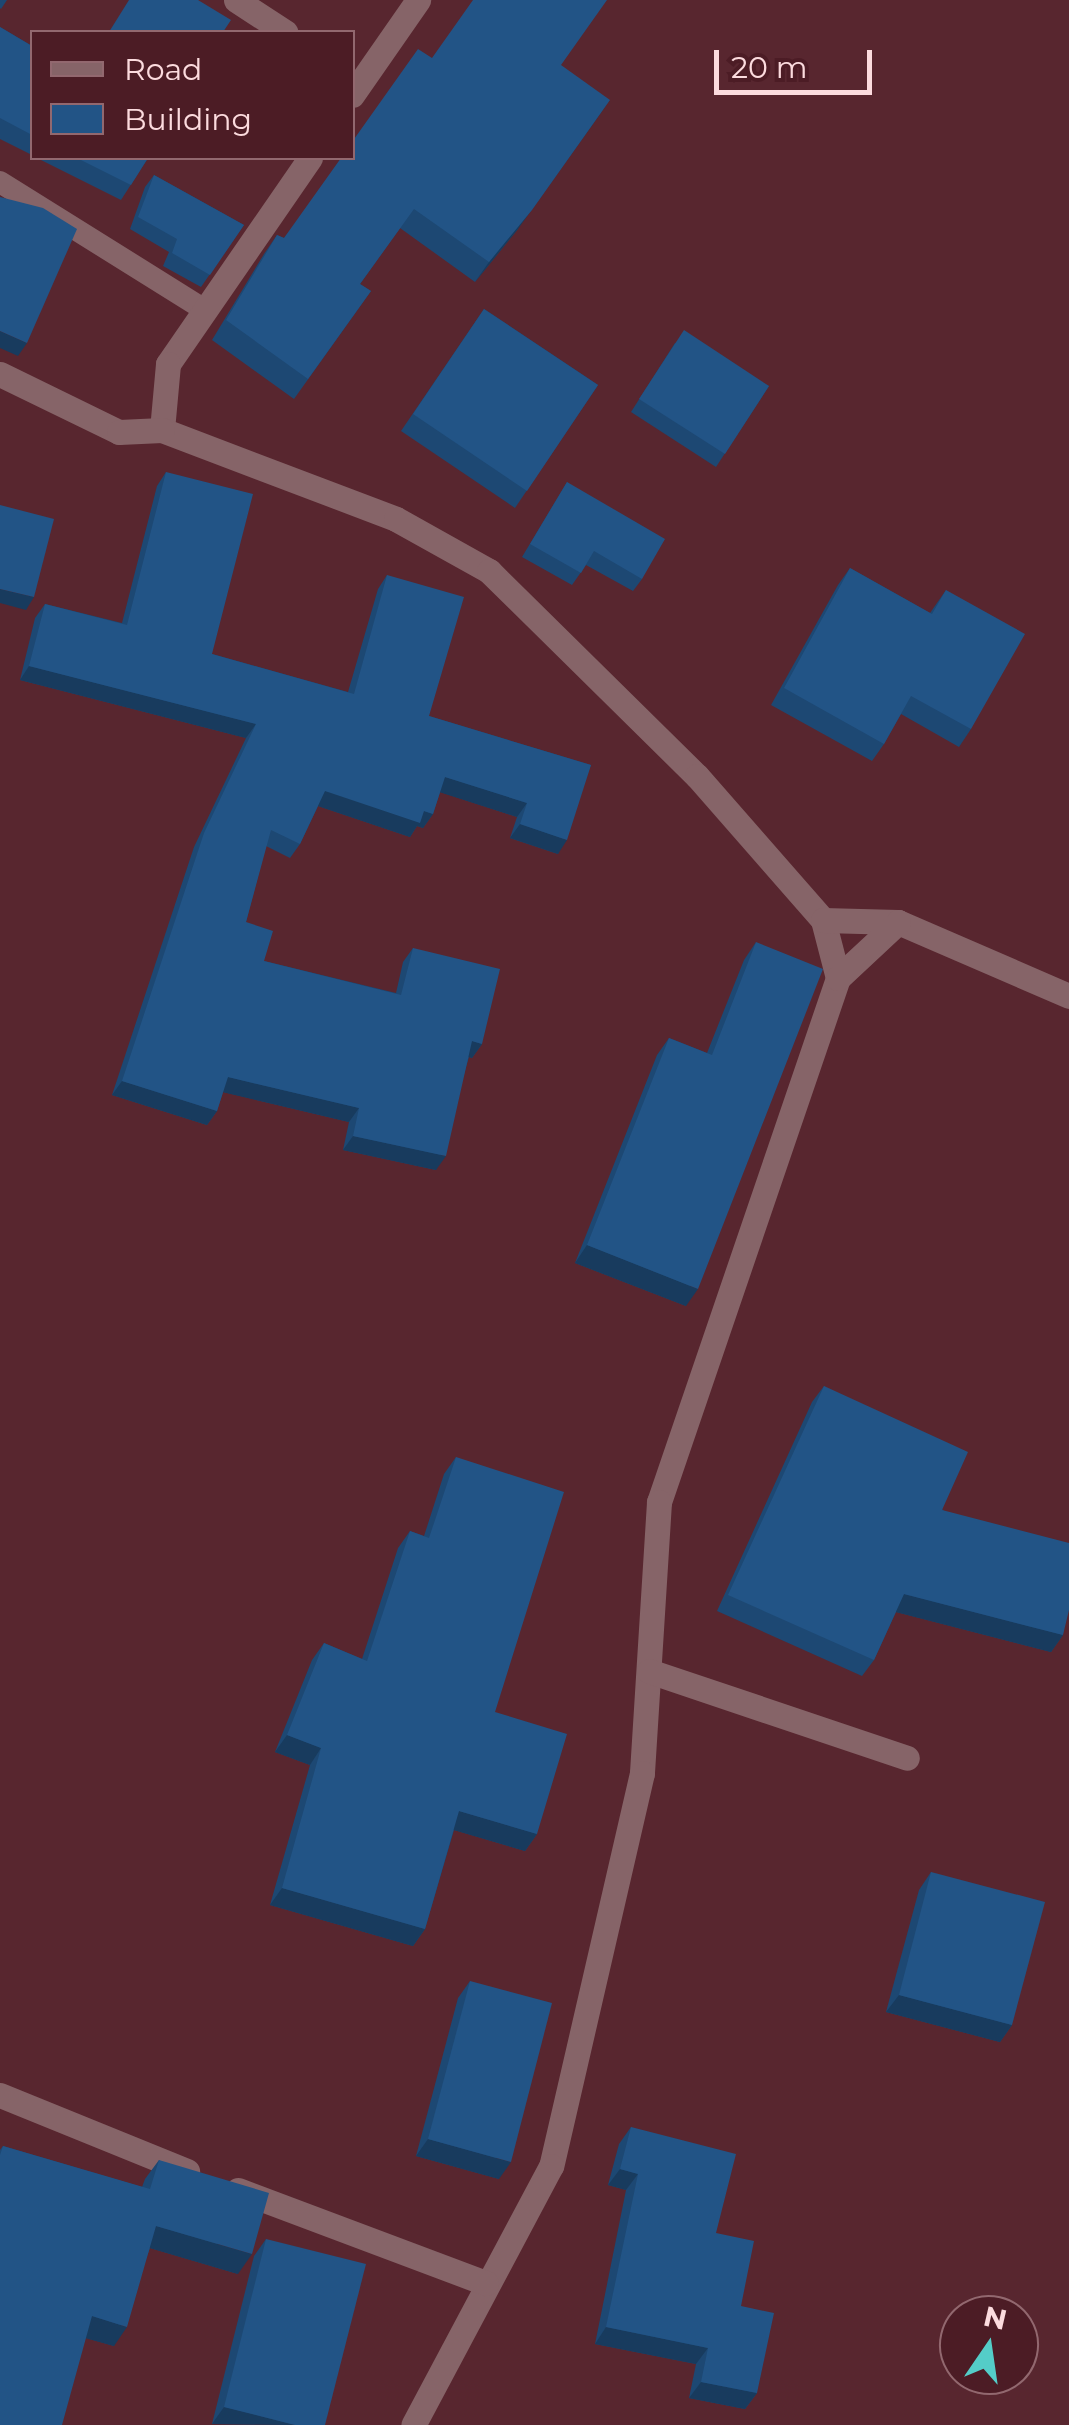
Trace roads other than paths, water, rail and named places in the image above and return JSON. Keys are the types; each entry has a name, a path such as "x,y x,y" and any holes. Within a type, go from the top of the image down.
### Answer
{"street":[{"path":"236,0 282,30"},
{"path":"355,86 418,0"},
{"path":"162,430 168,364 309,160"},
{"path":"0,374 119,432 162,430 396,518 489,570 697,776 823,920 838,978"},
{"path":"823,920 898,922 1069,996"},
{"path":"413,2425 551,2166 642,1773 659,1502 838,978 898,922"},
{"path":"648,1671 907,1758"},
{"path":"0,2095 486,2283"}],"lane":[{"path":"0,182 205,310"}]}
